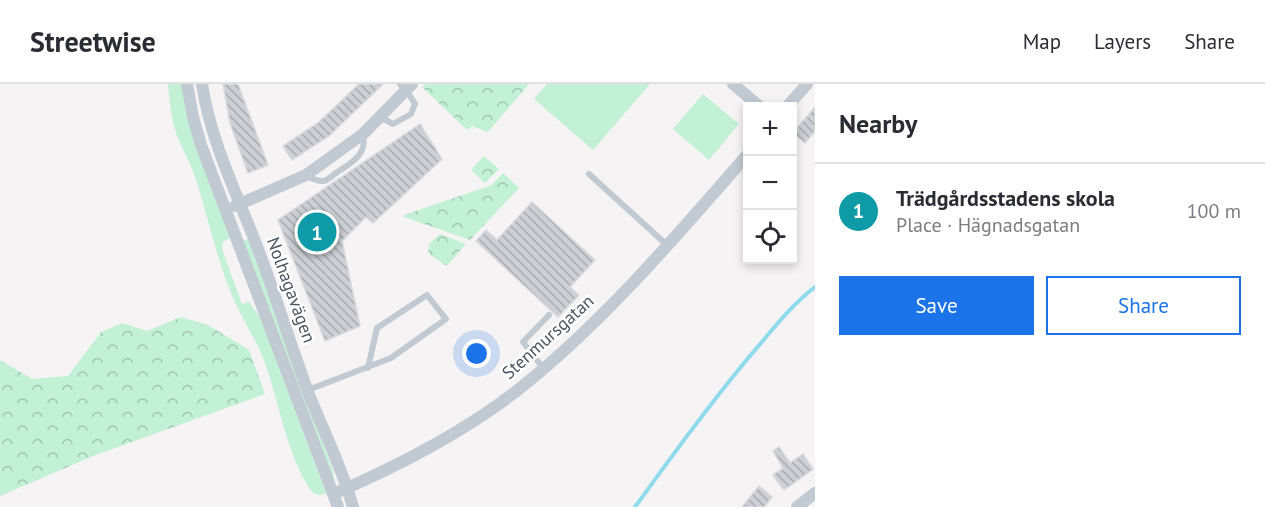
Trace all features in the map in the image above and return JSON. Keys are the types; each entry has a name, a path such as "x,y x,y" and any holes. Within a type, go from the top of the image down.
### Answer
{"street":[{"name":"Nolhagavägen","path":"187,84 201,145 338,507"},
{"name":"Nolhagavägen","path":"202,84 207,112 231,183 265,268 308,390 348,488 353,507"},
{"path":"733,84 754,102"},
{"path":"791,102 807,84"},
{"path":"225,209 306,175 363,134 406,86"},
{"name":"Stenmursgatan","path":"333,494 448,438 518,389 582,333 668,245 745,156"},
{"path":"797,507 815,492"}],"lane":[{"path":"380,117 393,124 411,114 415,105 406,86"},
{"path":"589,174 668,245"},
{"path":"608,202 613,196"},
{"path":"632,225 638,219"},
{"path":"308,390 368,368 391,358 446,319 427,295 377,327 368,368"},
{"path":"543,368 523,342 549,315"}],"green space":[{"path":"168,84 183,84 231,237 222,243 223,252 242,304 249,302 261,319 326,493 318,495 311,491 294,458 263,358 230,290 196,179 176,132"},
{"path":"425,84 529,84 488,132 472,126 467,130 422,87"},
{"path":"547,84 650,84 593,150 534,99"},
{"path":"703,94 739,124 709,160 673,129"},
{"path":"484,156 499,169 485,183 471,170"},
{"path":"503,173 519,188 470,240 404,217 404,215 492,185"},
{"path":"440,234 466,244 448,265 428,253 429,244"},
{"path":"248,239 334,477 332,477 240,242"},
{"path":"181,317 208,325 249,350 265,394 93,456 0,496 0,360 32,379 68,376 101,332 122,323 147,331"}],"building":[{"path":"223,84 238,84 268,165 248,173 230,123"},
{"path":"359,84 383,84 329,136 292,160 283,146 318,123"},
{"path":"815,107 815,131 805,143 797,136 797,128"},
{"path":"420,124 442,159 373,223 366,217 342,241 360,326 325,341 278,220"},
{"path":"532,202 595,260 570,287 579,295 558,317 476,241 486,230 497,240"},
{"path":"779,447 790,463 803,454 813,469 784,490 773,475 783,468 773,451"},
{"path":"759,486 772,497 764,507 742,507"}],"waterway":[{"path":"635,507 734,375 788,311 815,287"}],"place":[{"name":"Trädgårdsstadens skola","path":"317,232"}]}
